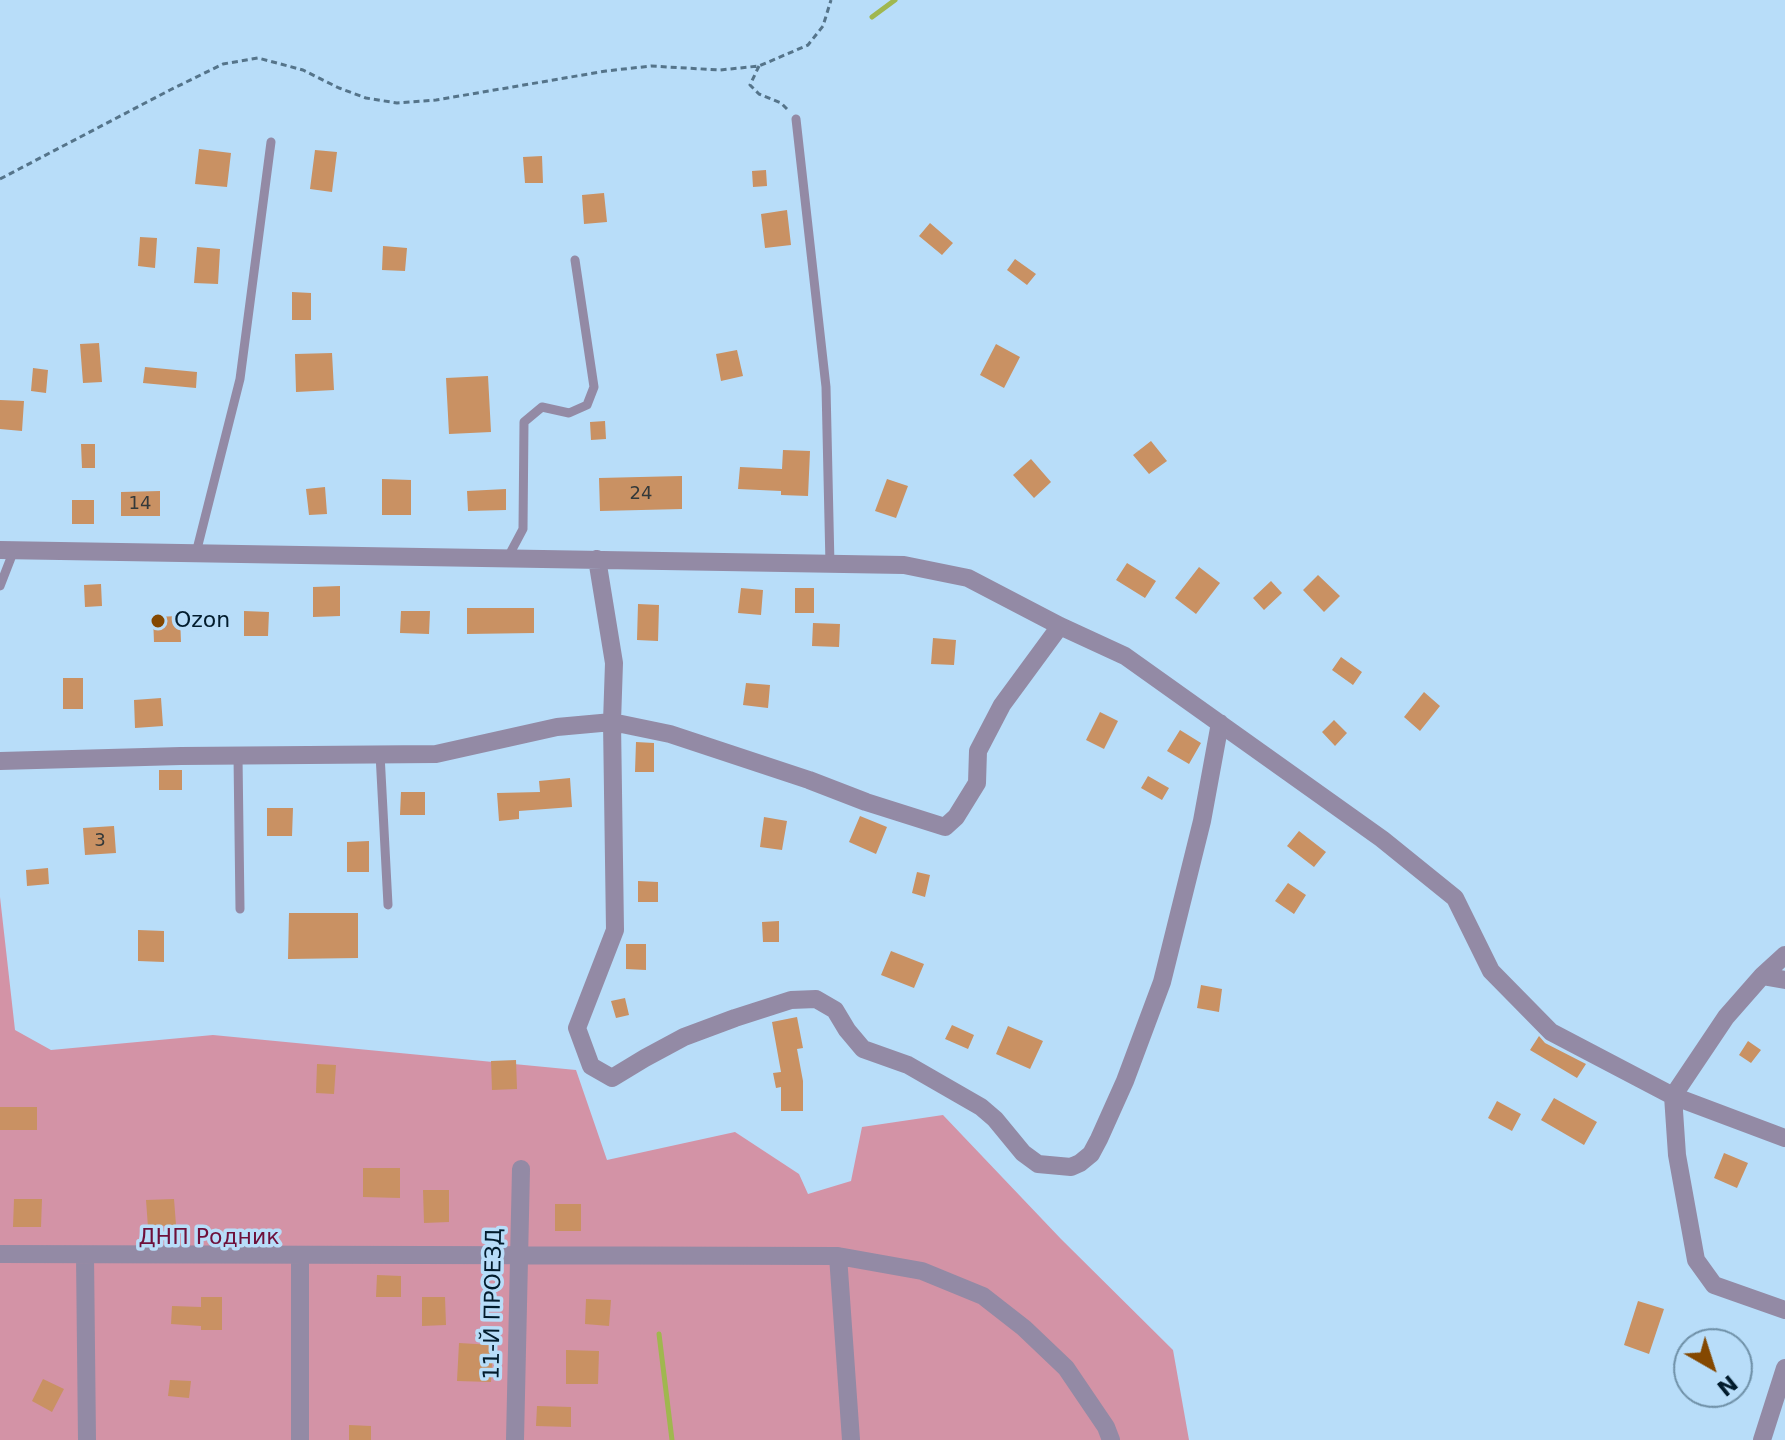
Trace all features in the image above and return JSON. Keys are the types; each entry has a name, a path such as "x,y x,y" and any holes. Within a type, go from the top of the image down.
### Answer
{"street":[{"path":"7,550 904,565 968,578 1125,656 1382,839 1455,898 1491,971 1551,1032 1673,1096 1785,1138"},
{"path":"597,559 614,663 615,930 577,1028 591,1066 612,1078 684,1037 791,1000 816,999 835,1010 863,1049 908,1065 981,1107 1023,1153 1038,1164 1071,1167 1080,1163 1091,1154 1099,1139 1125,1081 1162,982 1202,821 1220,723"},
{"path":"0,761 436,754 557,727 612,722 670,734 945,827 956,817 977,783 978,751 1002,705 1060,626"},
{"path":"1785,955 1726,1017 1673,1096 1677,1155 1696,1260 1714,1285 1785,1310"},
{"path":"1762,976 1785,980"},
{"name":"11-Й ПРОЕЗД","path":"515,1440 521,1169"},
{"path":"0,1254 838,1256 922,1271 983,1296 1024,1328 1066,1368 1106,1427 1111,1440"},
{"path":"85,1255 87,1440"},
{"path":"300,1255 300,1440"},
{"path":"838,1256 851,1440"},
{"path":"1762,1440 1785,1368"}],"lane":[{"path":"796,119 826,387 830,565"},
{"path":"196,553 240,379 271,142"},
{"path":"507,559 523,529 524,422 542,407 569,413 587,405 594,387 575,260"},
{"path":"0,586 7,550"},
{"path":"380,754 388,905"},
{"path":"238,756 240,909"}],"path":[{"path":"0,179 223,64 258,58 303,70 366,98 397,103 436,100 651,66 720,70 759,66 808,45 823,26 831,0"},
{"path":"759,66 750,85 759,94 781,103 796,119"}],"green space":[{"name":"ДНП Родник","path":"0,897 15,1030 51,1050 213,1035 576,1070 607,1160 735,1132 799,1174 808,1194 851,1181 862,1127 943,1115 1061,1239 1173,1350 1189,1440 0,1440"}],"building":[{"path":"199,149 231,153 227,187 195,184"},
{"path":"315,150 337,152 332,192 310,189"},
{"path":"542,156 543,183 525,183 523,157"},
{"path":"766,170 767,186 753,187 752,171"},
{"path":"604,193 607,222 584,224 582,195"},
{"path":"787,210 791,245 765,248 761,214"},
{"path":"930,223 953,243 942,255 919,236"},
{"path":"140,237 157,238 155,268 138,266"},
{"path":"383,246 407,248 405,271 382,270"},
{"path":"197,247 220,249 218,284 194,283"},
{"path":"1015,259 1036,274 1027,285 1007,270"},
{"path":"292,292 311,293 311,320 292,320"},
{"path":"99,343 102,382 83,383 80,344"},
{"path":"996,344 1020,357 1004,388 980,375"},
{"path":"737,350 743,376 721,381 716,354"},
{"path":"332,353 334,390 296,392 295,354"},
{"path":"145,367 197,372 196,388 143,383"},
{"path":"33,368 48,370 46,393 31,391"},
{"path":"488,376 491,432 449,434 446,378"},
{"path":"0,400 24,401 22,431 0,429"},
{"path":"605,421 606,439 591,440 590,422"},
{"path":"1151,441 1167,461 1149,474 1133,455"},
{"path":"81,444 95,444 95,468 82,468"},
{"path":"783,450 810,451 808,496 738,489 740,467 782,469"},
{"path":"1031,459 1051,482 1034,498 1013,475"},
{"path":"682,476 682,509 600,511 599,478"},
{"path":"382,479 411,480 411,515 382,515"},
{"path":"887,479 908,486 896,518 875,511"},
{"path":"325,487 327,514 309,515 306,489"},
{"path":"506,489 506,510 468,511 467,491"},
{"path":"160,491 160,516 121,516 121,492"},
{"path":"72,500 94,500 94,524 72,524"},
{"path":"1127,563 1156,581 1145,598 1116,580"},
{"path":"1199,567 1220,583 1196,614 1175,598"},
{"path":"1318,575 1340,596 1324,612 1303,590"},
{"path":"1271,581 1282,593 1264,610 1253,598"},
{"path":"101,584 102,606 85,607 84,585"},
{"path":"340,586 340,616 313,617 313,587"},
{"path":"741,588 763,590 761,615 738,613"},
{"path":"795,588 814,588 814,613 795,613"},
{"path":"638,604 659,605 658,641 637,640"},
{"path":"467,608 534,608 534,633 467,634"},
{"path":"244,611 269,612 268,636 244,636"},
{"path":"401,611 430,611 429,634 400,633"},
{"path":"180,616 181,642 154,642 153,617"},
{"path":"813,623 840,624 839,647 812,646"},
{"path":"933,638 956,640 954,665 931,664"},
{"path":"1341,657 1362,672 1353,685 1332,670"},
{"path":"63,678 83,678 83,709 63,709"},
{"path":"746,683 770,685 768,708 743,705"},
{"path":"1424,692 1440,706 1420,731 1404,717"},
{"path":"161,698 163,726 135,728 134,700"},
{"path":"1100,712 1118,721 1104,749 1086,740"},
{"path":"1334,720 1347,733 1335,746 1322,732"},
{"path":"1180,730 1201,743 1189,764 1167,751"},
{"path":"636,742 654,743 654,772 635,772"},
{"path":"159,770 182,770 182,790 159,790"},
{"path":"1148,776 1169,788 1162,800 1141,788"},
{"path":"570,778 572,807 519,811 519,819 499,821 497,793 540,792 539,781"},
{"path":"401,792 425,792 425,815 400,815"},
{"path":"267,808 293,808 292,836 267,836"},
{"path":"860,816 887,827 876,854 849,842"},
{"path":"764,817 787,821 782,850 760,847"},
{"path":"114,826 116,853 85,855 83,828"},
{"path":"1299,831 1326,852 1314,867 1287,846"},
{"path":"369,841 369,872 347,872 347,842"},
{"path":"48,868 49,884 27,886 26,870"},
{"path":"917,872 930,875 925,897 912,893"},
{"path":"638,881 658,882 658,902 638,902"},
{"path":"1288,883 1306,895 1294,914 1275,901"},
{"path":"289,913 358,913 358,958 288,959"},
{"path":"779,921 779,942 763,942 762,922"},
{"path":"138,930 164,931 164,962 138,961"},
{"path":"626,944 646,944 646,970 626,969"},
{"path":"891,951 924,964 914,988 881,975"},
{"path":"1201,985 1222,989 1219,1012 1197,1008"},
{"path":"625,998 629,1015 616,1018 611,1001"},
{"path":"797,1017 803,1048 797,1049 803,1081 803,1111 781,1111 781,1087 776,1088 773,1073 781,1072 772,1022"},
{"path":"952,1025 974,1035 968,1049 945,1039"},
{"path":"1008,1026 1043,1041 1030,1069 996,1054"},
{"path":"1539,1036 1545,1043 1586,1064 1577,1078 1530,1050"},
{"path":"1748,1041 1761,1050 1751,1063 1739,1055"},
{"path":"516,1060 517,1089 492,1090 491,1061"},
{"path":"317,1064 336,1065 334,1094 316,1093"},
{"path":"1554,1098 1597,1122 1584,1145 1541,1120"},
{"path":"1497,1101 1521,1114 1512,1131 1488,1118"},
{"path":"0,1107 37,1107 37,1130 0,1130"},
{"path":"1724,1153 1748,1163 1737,1188 1714,1178"},
{"path":"363,1168 400,1168 400,1198 363,1197"},
{"path":"423,1190 449,1190 449,1222 424,1223"},
{"path":"14,1199 42,1199 41,1227 13,1227"},
{"path":"174,1199 176,1225 148,1227 146,1200"},
{"path":"555,1204 581,1204 581,1231 555,1231"},
{"path":"377,1275 401,1276 401,1297 376,1297"},
{"path":"201,1297 222,1297 222,1330 201,1330 201,1326 171,1324 172,1306 201,1307"},
{"path":"422,1297 445,1297 446,1325 422,1326"},
{"path":"586,1299 611,1300 609,1326 585,1324"},
{"path":"1638,1301 1664,1309 1649,1354 1624,1345"},
{"path":"459,1343 493,1345 491,1382 457,1381"},
{"path":"566,1350 599,1351 598,1384 566,1384"},
{"path":"43,1379 64,1389 52,1412 32,1401"},
{"path":"170,1380 191,1381 189,1398 168,1396"},
{"path":"537,1406 571,1407 571,1427 536,1426"},
{"path":"349,1425 371,1426 371,1440 349,1440"}],"waterway":[{"path":"872,17 895,0"},
{"path":"659,1334 672,1440"}],"place":[{"name":"Ozon","path":"158,621"}]}
